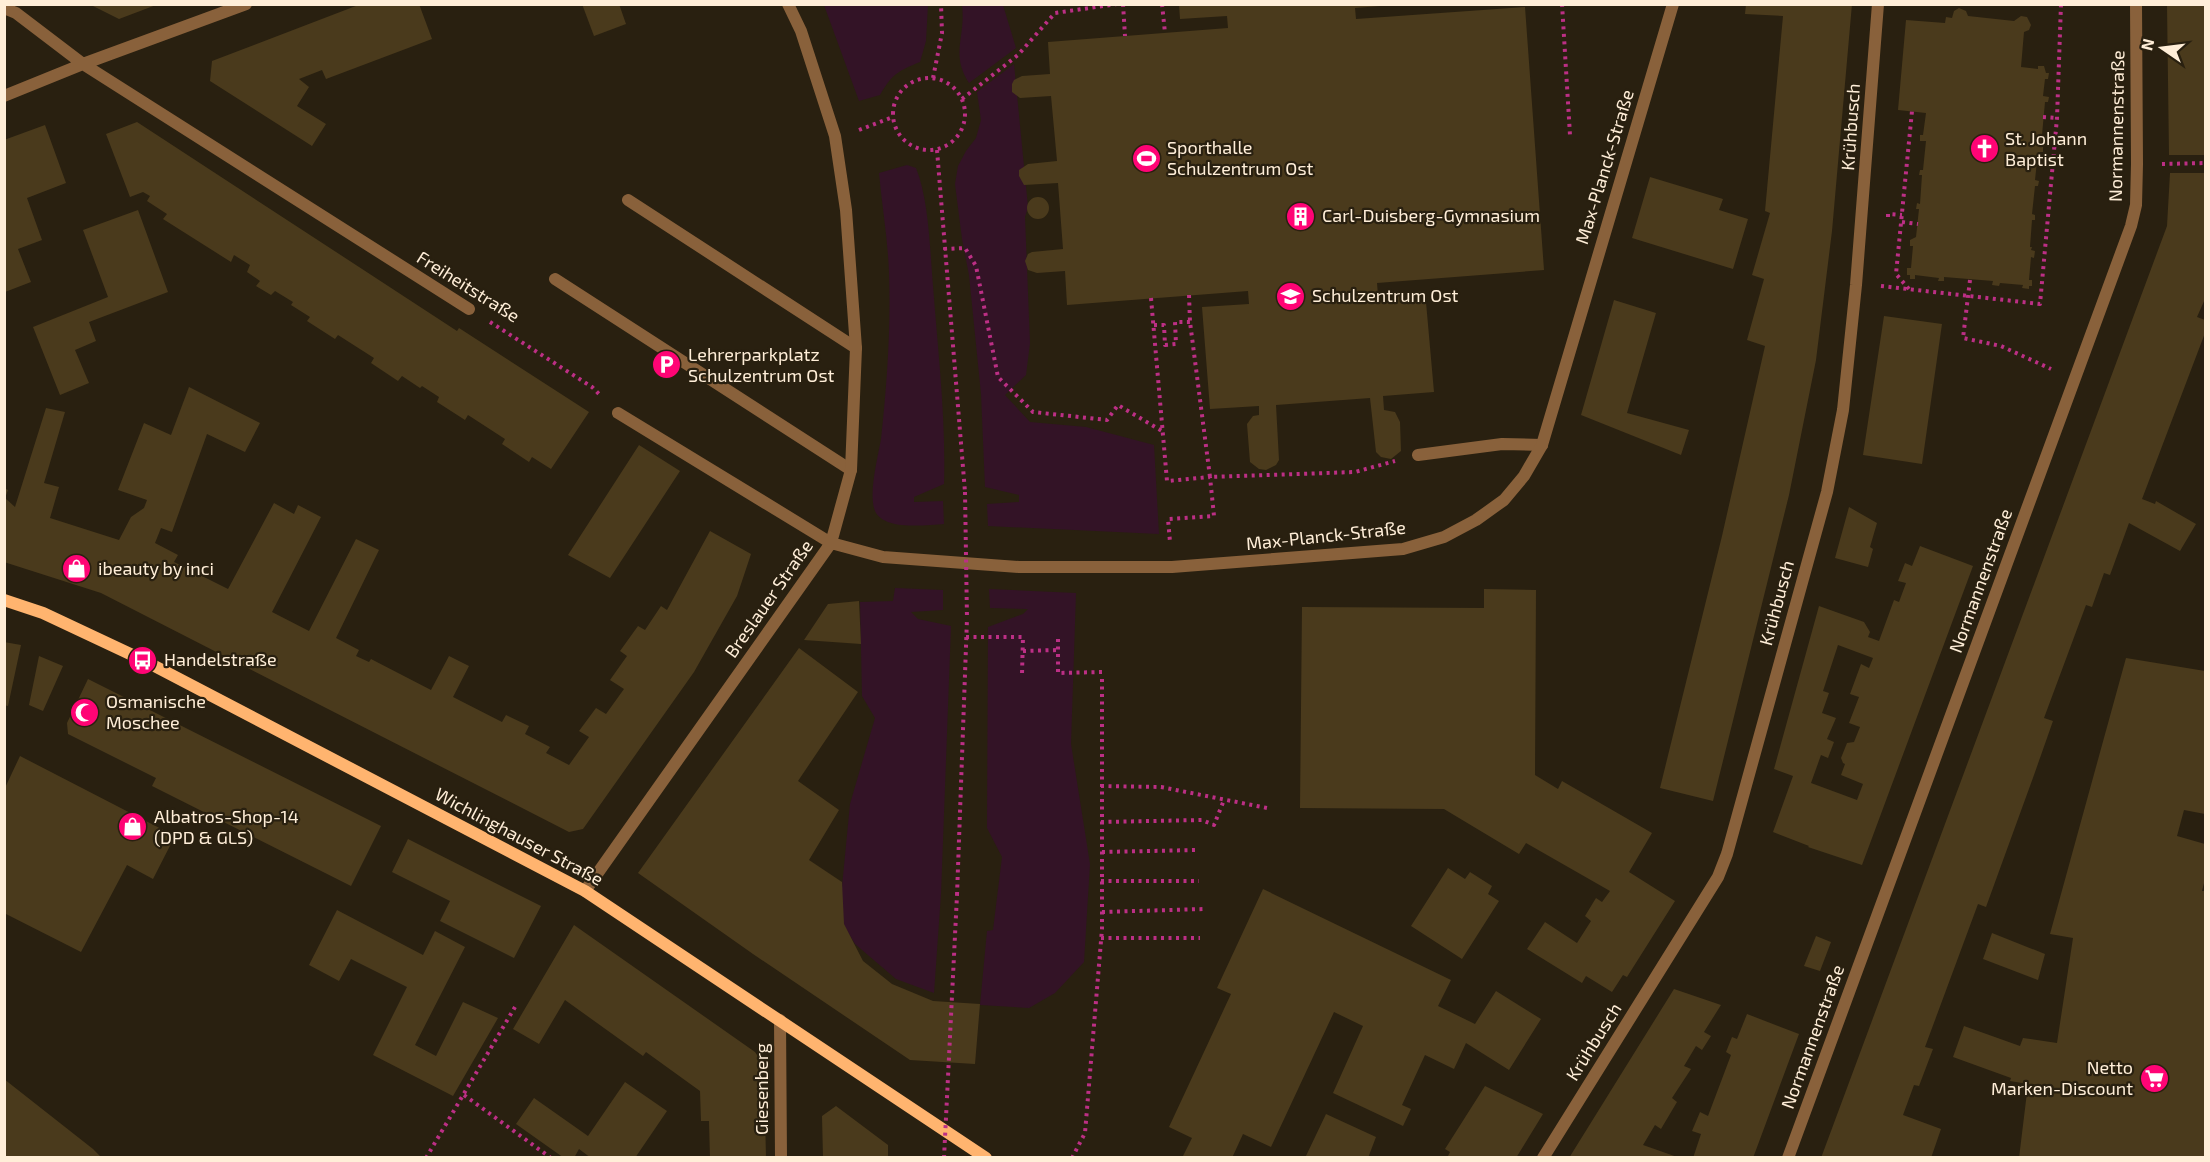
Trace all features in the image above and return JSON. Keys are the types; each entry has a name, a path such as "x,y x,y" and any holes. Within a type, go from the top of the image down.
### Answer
{"street":[{"path":"4,96 83,64 246,4"},
{"name":"Breslauer Straße","path":"585,891 831,543 851,470 856,348 846,210 835,136 801,31 788,4"},
{"name":"Max-Planck-Straße","path":"831,543 883,557 1019,567 1172,567 1403,549 1444,537 1476,520 1504,500 1524,476 1542,445 1672,4"},
{"name":"Krühbusch","path":"1543,1158 1718,877 1727,854 1827,492 1843,410 1856,285 1878,4"},
{"name":"Normannenstraße","path":"1788,1158 2131,226 2136,205 2137,164 2136,4"},
{"name":"Freiheitstraße","path":"4,8 15,13 83,64 469,309"},
{"path":"628,200 856,348"},
{"path":"555,279 851,470"},
{"path":"618,413 831,543"},
{"path":"1419,455 1502,444 1542,445"},
{"name":"Wichlinghauser Straße","path":"4,600 43,613 134,655 585,891 986,1158"},
{"name":"Giesenberg","path":"780,1020 781,1158"}],"path":[{"path":"933,78 942,33 941,4"},
{"path":"962,99 1018,55 1055,14 1117,4"},
{"path":"1123,4 1125,36"},
{"path":"1162,4 1165,33"},
{"path":"1562,4 1570,135"},
{"path":"1883,286 2040,304 2057,118 2061,4"},
{"path":"923,78 933,78 950,85 962,99 965,120 962,130 948,146 927,151 907,144 895,127 892,117 893,106 904,88 912,82 923,78"},
{"path":"1910,289 1896,274 1912,111"},
{"path":"835,136 869,128 892,117"},
{"path":"2043,117 2057,118"},
{"path":"937,150 965,492 967,619 944,1158"},
{"path":"2168,164 2205,164"},
{"path":"1902,222 1918,224"},
{"path":"944,249 964,248 976,266 998,377 1033,412 1107,420 1118,405 1162,431"},
{"path":"1970,280 1963,338 2001,346 2043,365"},
{"path":"1169,533 1168,519 1214,516 1190,322 1189,295"},
{"path":"1150,298 1167,481 1210,477 1355,472 1419,455"},
{"name":"Freiheitstraße","path":"469,309 592,387 618,413"},
{"path":"1154,325 1164,325 1165,345 1176,344 1175,322 1190,322"},
{"path":"966,638 1023,637 1022,674"},
{"path":"1058,639 1058,673 1102,672"},
{"path":"1023,651 1058,651"},
{"path":"1072,1158 1085,1133 1101,938 1102,679"},
{"path":"1101,786 1161,787 1267,808"},
{"path":"1101,822 1202,820 1214,825 1224,800"},
{"path":"1102,852 1197,850"},
{"path":"1101,881 1199,881"},
{"path":"1102,912 1204,909"},
{"path":"1101,938 1200,938"},
{"path":"426,1158 515,1007"},
{"path":"464,1095 551,1158"}],"shaded area":[{"path":"824,5 928,5 926,41 920,62 896,74 880,95 859,101"},
{"path":"962,5 1003,5 1016,48 969,83 963,73 959,54"},
{"path":"1014,64 1028,207 1025,217 1030,343 1026,375 1005,395 1030,422 1086,427 1154,445 1159,534 988,526 987,504 1019,502 1019,495 985,487 981,394 969,275 955,184 958,166 976,138 981,120 977,92"},
{"path":"907,165 916,168 924,195 930,242 944,434 944,484 914,497 914,502 943,501 944,524 917,526 887,522 875,511 873,504 873,485 885,398 889,314 888,261 879,173"},
{"path":"895,588 943,590 943,610 911,612 918,619 951,626 941,894 934,993 896,979 855,944 843,924 841,897 850,804 875,718 862,696 860,602 893,601"},
{"path":"989,589 1076,593 1071,744 1090,864 1084,962 1055,993 1029,1008 980,1005 987,931 993,930 1002,857 987,828 988,627 1023,614 1028,609 990,608"}],"building":[{"path":"89,4 156,4 156,5 119,19"},
{"path":"361,4 419,4 432,39 326,79 322,70 299,79 309,87 297,106 326,124 312,146 210,81 212,61"},
{"path":"582,4 619,4 626,24 594,36"},
{"name":"Schulzentrum Ost","path":"1179,4 1380,4 1380,6 1355,8 1356,19 1525,7 1544,270 1377,283 1378,295 1425,291 1434,392 1383,396 1384,410 1395,412 1400,422 1401,451 1391,459 1381,457 1376,452 1370,398 1276,405 1279,460 1276,465 1266,470 1259,469 1250,462 1247,424 1253,416 1259,415 1259,406 1210,409 1202,307 1249,304 1248,291 1067,305 1065,271 1037,273 1028,270 1025,261 1028,254 1063,249 1058,183 1024,185 1019,176 1019,170 1028,164 1057,161 1051,96 1020,98 1012,92 1014,80 1022,76 1050,74 1048,42 1228,28 1227,16 1180,19"},
{"path":"1746,4 1852,4 1832,231 1816,360 1789,495 1713,801 1660,788 1722,536 1765,346 1747,340 1764,279 1752,275 1770,213 1765,211 1783,16 1745,14"},
{"path":"2167,5 2205,5 2205,155 2169,155"},
{"name":"St. Johann Baptist","path":"1959,8 1966,11 1968,16 2014,21 2021,16 2027,17 2031,25 2029,30 2024,32 2021,67 2038,69 2038,66 2044,66 2046,73 2049,73 2048,79 2045,79 2043,96 2049,97 2048,102 2045,102 2041,146 2043,146 2043,152 2038,152 2035,180 2039,181 2038,186 2035,186 2032,214 2035,215 2035,220 2032,220 2030,247 2035,251 2034,258 2031,257 2029,280 2032,280 2032,286 2029,286 2029,289 2022,288 2023,285 2000,283 1999,286 1992,285 1993,281 1944,277 1944,281 1938,281 1939,278 1915,275 1915,279 1910,279 1910,275 1907,275 1907,268 1911,268 1913,246 1910,246 1910,240 1916,237 1919,209 1916,209 1917,203 1920,204 1922,175 1919,175 1920,170 1923,170 1926,141 1920,141 1920,135 1923,135 1926,113 1898,110 1906,20 1945,23 1946,17 1952,18 1954,11"},
{"path":"137,122 457,331 459,328 589,412 551,469 532,457 529,462 502,444 505,439 468,415 465,420 437,402 439,397 402,376 398,381 371,363 374,358 338,335 335,339 307,321 310,317 291,305 293,302 275,291 271,295 256,286 260,281 247,272 250,265 234,255 231,262 163,219 167,214 147,201 150,196 143,192 130,197 106,134"},
{"path":"45,125 66,183 27,198 42,240 18,249 31,282 5,292 4,140"},
{"path":"2170,173 2205,173 2205,299 2197,317 2205,320 2205,333 2142,499 2155,504 2156,501 2196,524 2180,551 2129,523 2110,575 2104,573 2092,607 2086,605 2044,718 2053,721 2034,775 1986,907 1978,904 1925,1047 1933,1049 1919,1086 1914,1085 1903,1115 1941,1129 1931,1158 1821,1158 2167,226"},
{"path":"1650,177 1723,199 1719,210 1748,219 1733,269 1632,238"},
{"path":"1038,197 1046,200 1049,208 1046,216 1038,219 1030,216 1027,208 1030,200"},
{"path":"138,210 168,292 89,322 96,341 75,350 89,383 60,395 33,327 108,297 83,230"},
{"path":"1614,300 1656,313 1627,413 1689,430 1681,455 1581,415"},
{"path":"1884,316 1942,324 1922,464 1863,455"},
{"path":"189,387 260,423 245,452 207,434 172,532 161,528 155,543 178,555 174,562 228,589 274,503 294,514 298,505 321,517 272,612 309,631 356,539 379,550 336,638 359,650 356,656 369,662 371,659 431,690 449,656 469,666 453,697 502,722 506,715 529,726 525,734 550,747 546,753 569,765 589,737 579,731 596,708 606,714 624,689 610,680 627,656 620,651 638,626 645,630 661,606 667,610 710,531 751,554 737,596 694,672 583,829 569,832 101,593 4,562 4,488 8,490 5,498 15,507 46,408 65,412 44,483 59,487 50,518 119,540 131,517 144,508 147,500 118,490 144,423 171,435"},
{"path":"639,445 680,471 610,578 568,555"},
{"path":"1849,507 1877,523 1870,547 1873,549 1868,567 1835,558"},
{"path":"1920,546 1973,566 1862,865 1808,847 1773,832 1793,776 1774,769 1819,606 1864,622 1870,632 1868,637 1879,641 1894,600 1899,602 1906,583 1898,581 1905,563 1912,566","holes":["1838,645 1873,658 1869,668 1861,664 1850,694 1859,697 1849,723 1860,727 1854,742 1847,743 1841,758 1845,764 1841,775 1863,784 1857,800 1811,783 1821,755 1828,758 1834,742 1827,739 1836,718 1822,713 1829,693 1823,691"]},
{"path":"1484,589 1536,590 1535,775 1558,789 1562,781 1652,833 1629,872 1675,901 1627,977 1623,975 1612,992 1586,976 1582,983 1527,949 1545,922 1577,943 1591,921 1585,916 1596,898 1602,902 1610,891 1526,843 1519,854 1444,809 1300,808 1302,607 1484,608"},
{"path":"859,601 861,644 804,640 828,604"},
{"path":"4,642 21,645 8,706 4,705"},
{"path":"799,648 858,692 798,781 839,810 809,860 842,882 844,924 863,961 892,984 933,1001 980,1004 975,1064 910,1060 638,873"},
{"path":"39,656 63,666 43,711 29,705"},
{"path":"2126,658 2205,671 2205,814 2184,810 2177,836 2205,844 2205,879 2202,891 2205,891 2205,1158 2019,1158 2028,1084 2010,1081 2011,1078 1953,1057 1964,1026 2020,1046 2023,1038 2057,1043 2073,938 2050,934"},
{"path":"88,679 381,826 351,886 152,786 156,778 68,734 67,723"},
{"path":"20,756 175,836 153,879 127,865 81,952 4,913 4,790"},
{"path":"408,839 541,906 514,958 440,921 450,901 392,872"},
{"path":"1448,868 1465,879 1470,872 1492,886 1488,894 1499,901 1462,959 1411,926"},
{"path":"1263,889 1451,980 1438,1006 1475,1024 1496,991 1541,1019 1509,1070 1466,1043 1454,1069 1425,1055 1402,1105 1411,1109 1403,1126 1333,1093 1363,1026 1334,1012 1271,1147 1243,1134 1232,1158 1182,1158 1192,1138 1169,1127 1231,994 1217,988"},
{"path":"337,910 423,955 435,931 465,947 415,1045 436,1056 463,1002 498,1018 453,1096 373,1055 407,987 351,959 339,981 309,965"},
{"path":"574,925 755,1052 764,1065 766,1158 710,1158 709,1121 701,1121 700,1091 646,1052 643,1056 565,1000 539,1044 513,1029"},
{"path":"1992,933 2045,954 2038,980 1983,959"},
{"path":"1816,936 1831,942 1820,971 1804,966"},
{"path":"1674,989 1721,1005 1704,1032 1711,1036 1702,1050 1696,1046 1684,1066 1691,1069 1672,1098 1677,1102 1661,1129 1655,1125 1643,1145 1680,1158 1569,1158"},
{"path":"1747,1014 1799,1034 1753,1158 1693,1158 1701,1134 1692,1131 1700,1112 1708,1116 1731,1055 1726,1052 1732,1037 1737,1039"},
{"path":"4,1079 93,1149 102,1158 6,1158"},
{"path":"625,1082 667,1111 635,1158 591,1158 579,1149 574,1158 564,1158 516,1124 534,1098 588,1136"},
{"path":"1485,1086 1543,1114 1516,1158 1447,1158 1450,1152 1445,1149"},
{"path":"836,1106 888,1145 888,1158 823,1158 822,1116"},
{"path":"1326,1114 1376,1137 1368,1158 1305,1158"}],"place":[{"name":"St. Johann Baptist","path":"1984,149"},
{"name":"Sporthalle Schulzentrum Ost","path":"1146,158"},
{"name":"Carl-Duisberg-Gymnasium","path":"1301,216"},
{"name":"Schulzentrum Ost","path":"1291,296"},
{"name":"Lehrerparkplatz Schulzentrum Ost","path":"667,365"},
{"name":"ibeauty by inci","path":"77,569"},
{"name":"Handelstraße","path":"143,660"},
{"name":"Osmanische Moschee","path":"85,712"},
{"name":"Albatros-Shop-14 (DPD & GLS)","path":"133,827"},
{"name":"Netto Marken-Discount","path":"2154,1078"}]}
